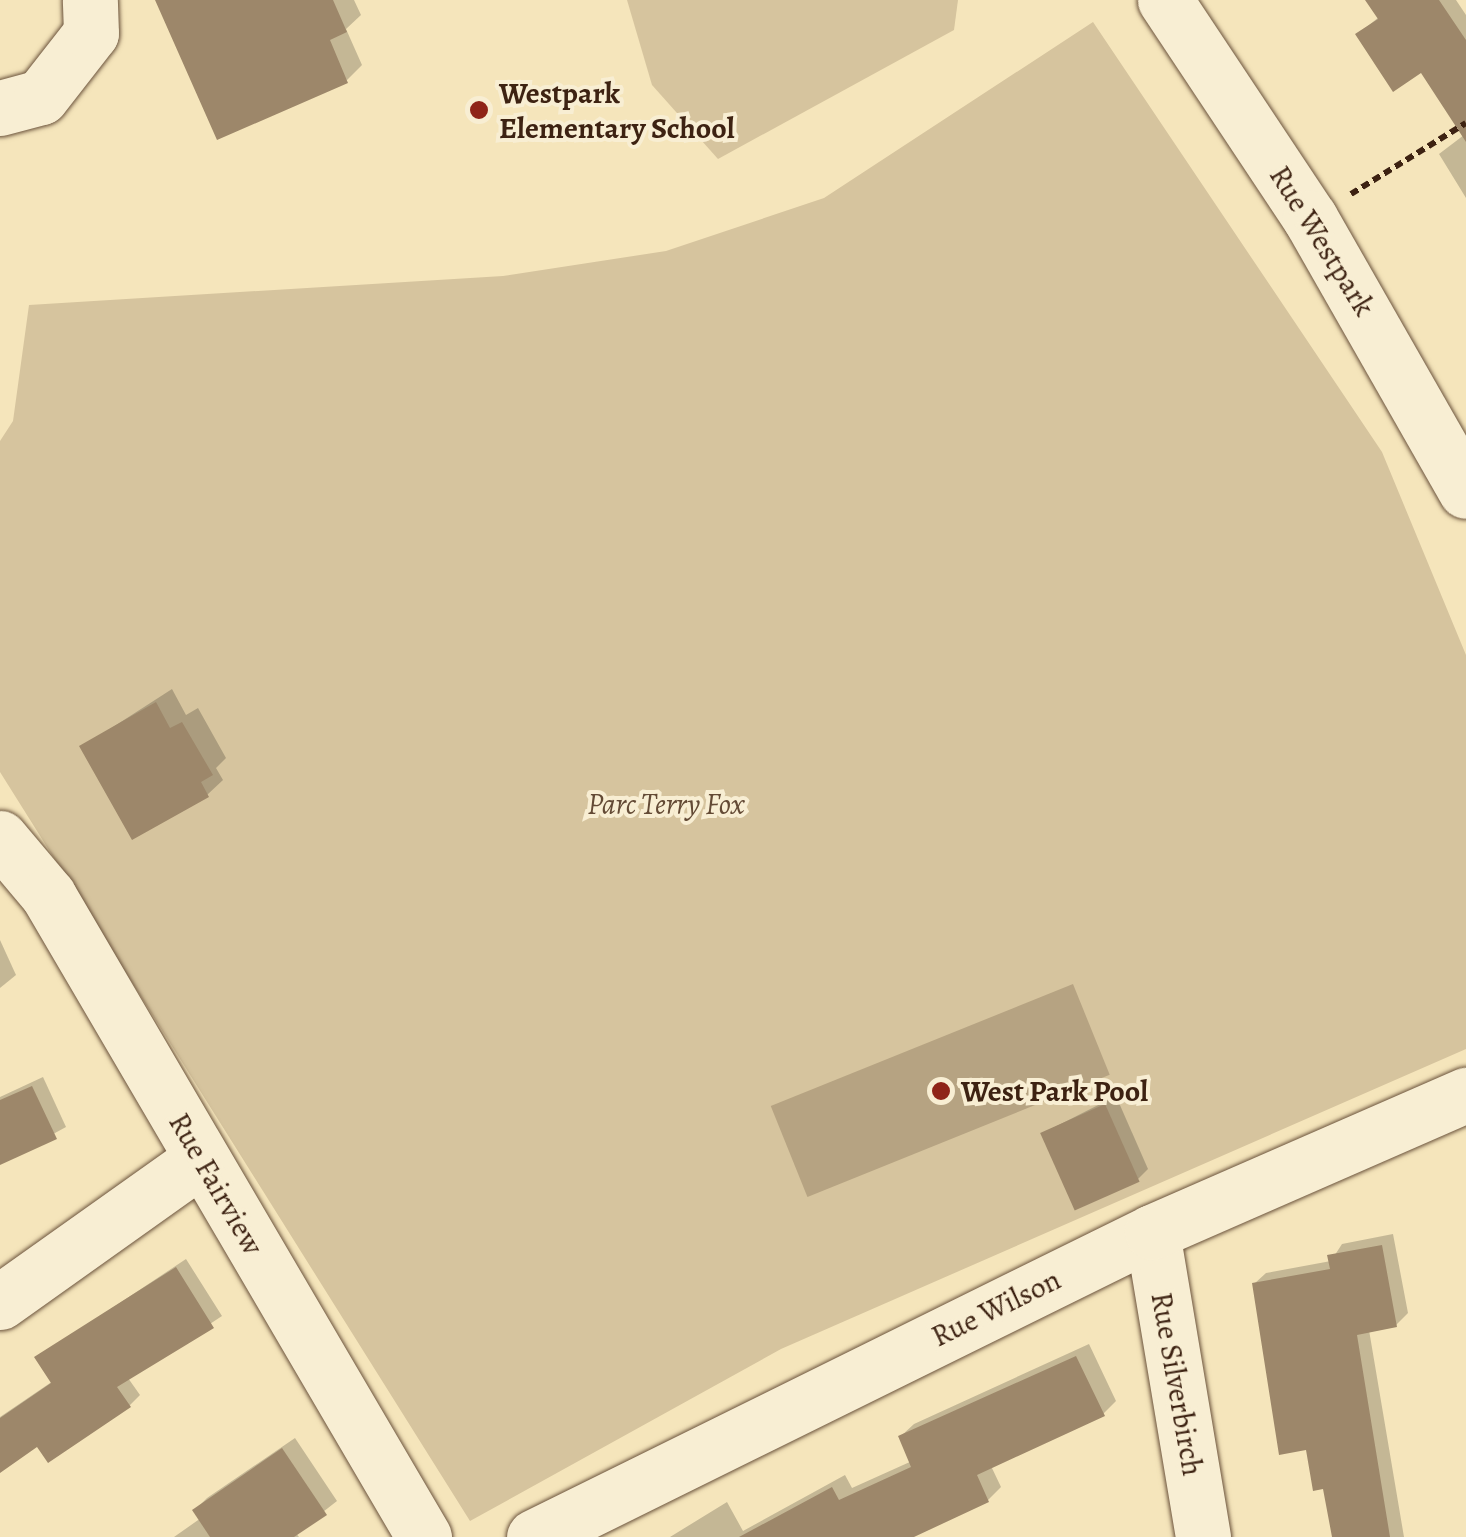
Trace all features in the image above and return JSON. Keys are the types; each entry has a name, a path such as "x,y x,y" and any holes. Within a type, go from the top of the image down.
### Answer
{"street":[{"path":"0,108 41,96 91,33 90,0"},
{"name":"Rue Westpark","path":"1164,0 1310,218 1466,490"},
{"name":"Rue Fairview","path":"0,838 48,894 424,1537"},
{"name":"Rue Wilson","path":"534,1537 1152,1232 1466,1096"},
{"path":"0,1302 201,1159"},
{"name":"Rue Silverbirch","path":"1152,1232 1202,1537"}],"path":[{"path":"1350,195 1466,123"}],"green space":[{"path":"627,0 958,0 954,30 718,159 652,85"},
{"name":"Parc Terry Fox","path":"1093,22 1382,452 1466,655 1466,1049 781,1349 470,1521 0,772 0,441 13,421 29,305 503,276 666,251 824,198"}],"shaded area":[{"name":"West Park Pool","path":"1073,984 1110,1075 807,1197 771,1106"}],"building":[{"path":"155,0 333,0 347,32 330,40 348,83 217,140"},
{"path":"1365,0 1439,0 1466,40 1466,142 1421,73 1393,92 1355,34 1378,19"},
{"path":"156,702 170,728 182,722 213,775 201,782 209,797 132,840 79,746"},
{"path":"32,1086 57,1139 0,1165 0,1100"},
{"path":"1105,1104 1140,1182 1075,1211 1040,1133"},
{"path":"1382,1245 1397,1327 1357,1335 1390,1537 1332,1537 1323,1489 1313,1491 1306,1450 1279,1455 1252,1283 1330,1269 1327,1255"},
{"path":"176,1267 214,1328 117,1387 131,1407 48,1463 37,1447 0,1473 0,1418 51,1383 34,1357"},
{"path":"1076,1356 1105,1416 977,1475 989,1502 914,1537 739,1537 832,1487 839,1500 911,1467 898,1436"},
{"path":"282,1448 327,1515 294,1537 210,1537 192,1510"}],"place":[{"name":"Westpark Elementary School","path":"479,110"},
{"name":"West Park Pool","path":"941,1091"}]}
